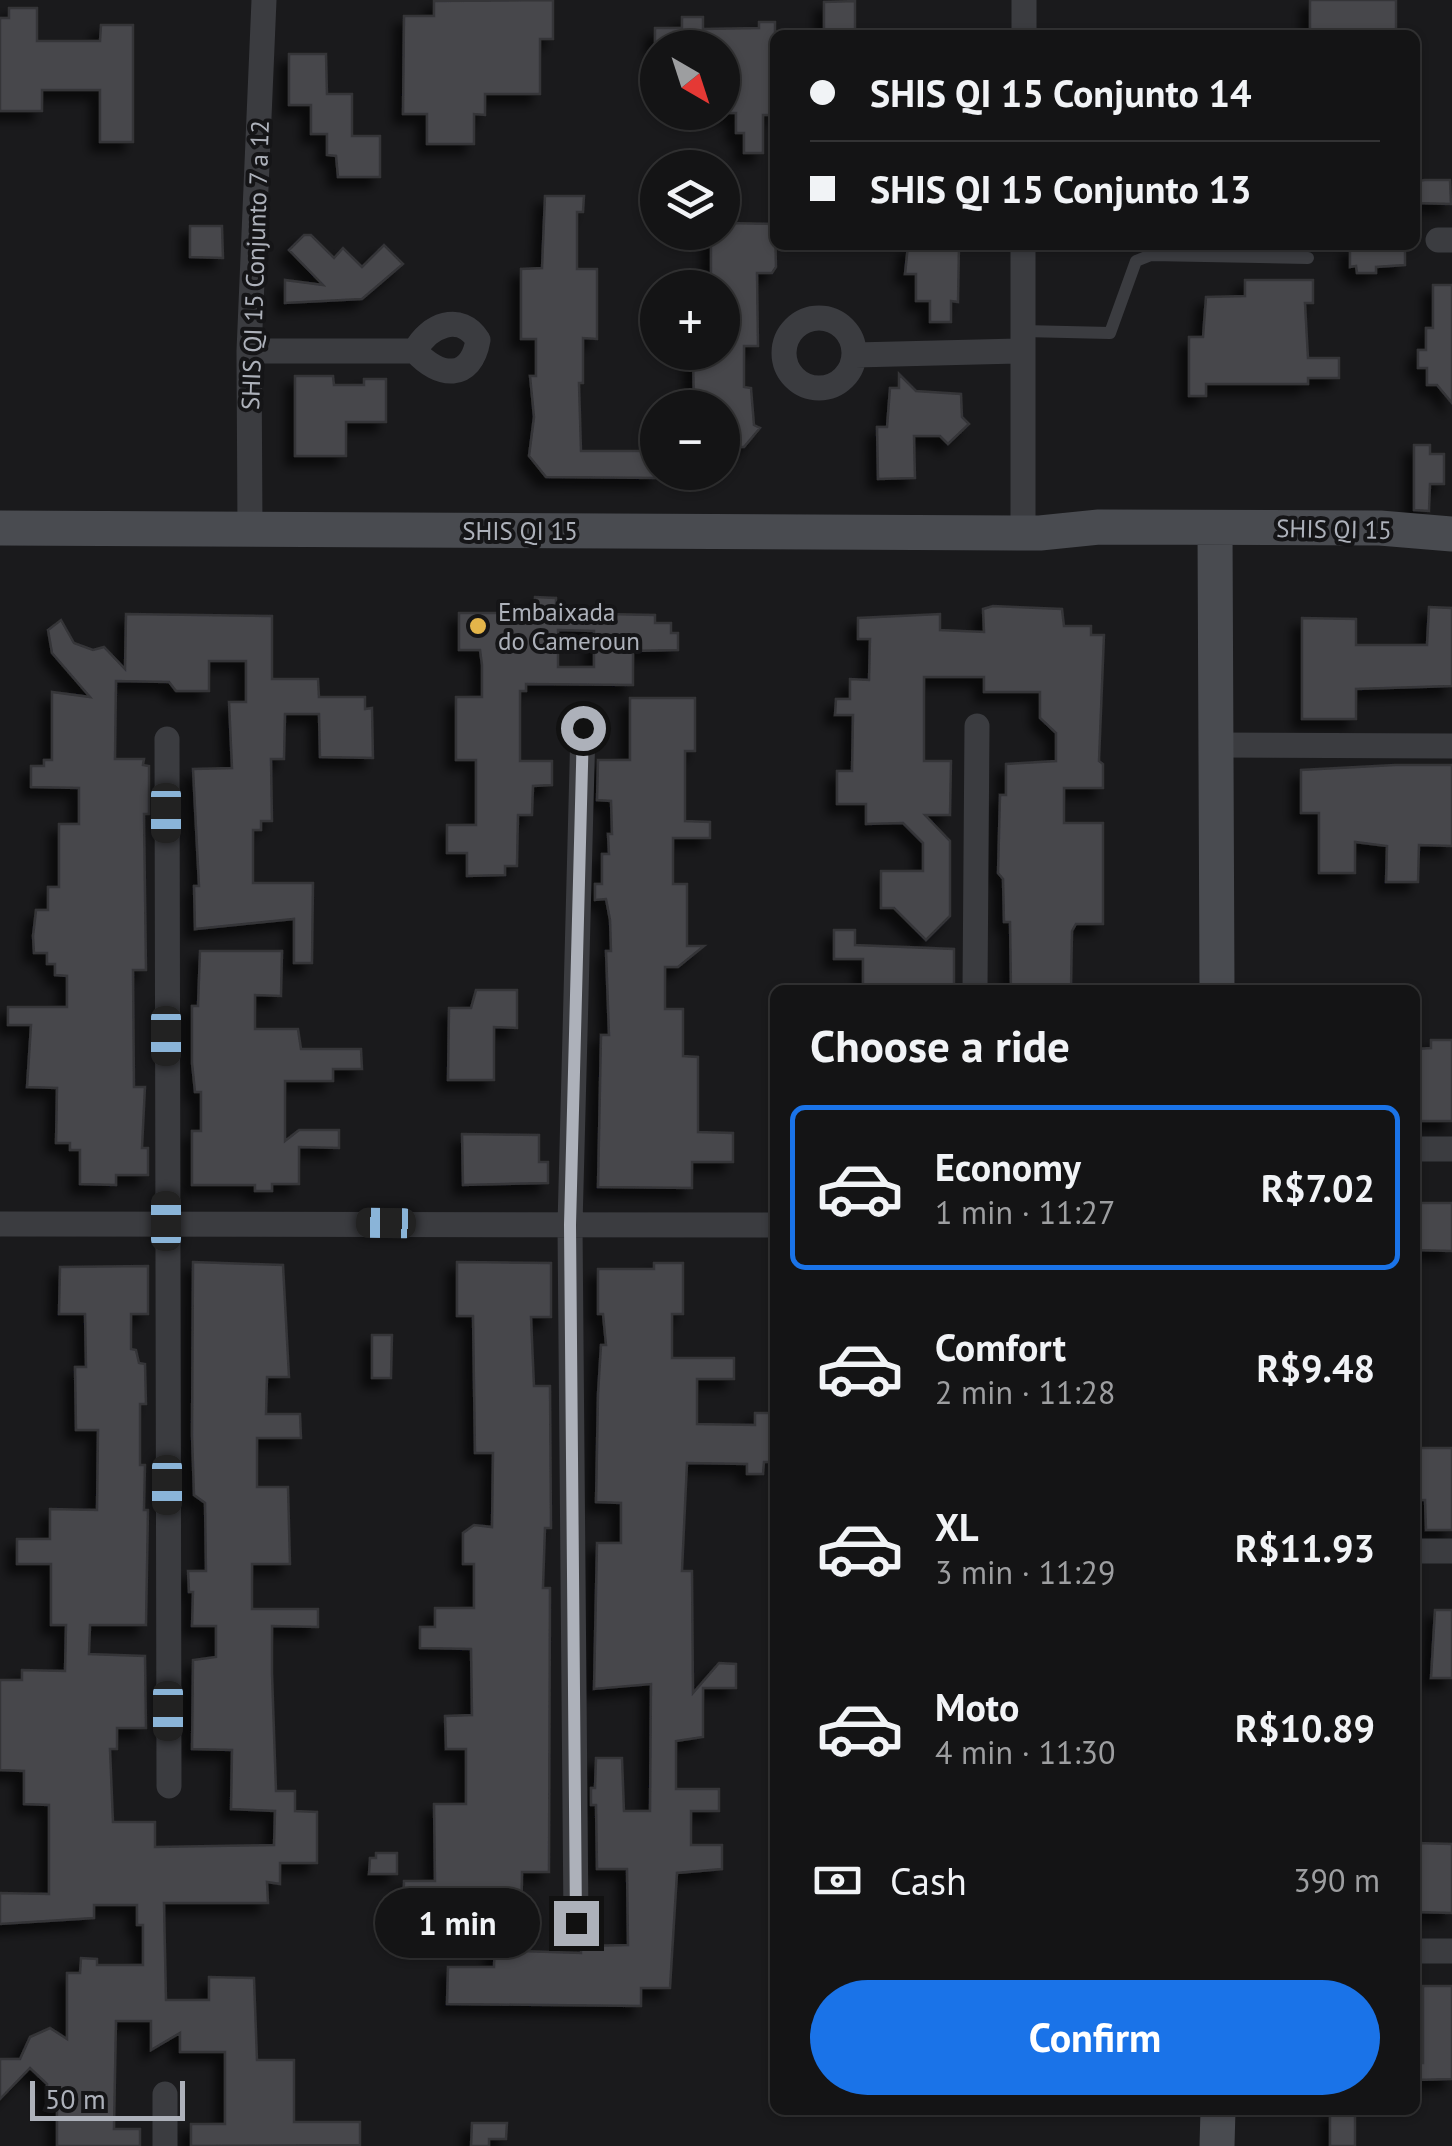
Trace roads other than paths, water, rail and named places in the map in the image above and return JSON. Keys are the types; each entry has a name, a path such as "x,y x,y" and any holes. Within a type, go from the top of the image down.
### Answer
{"street":[{"name":"SHIS QI 15 Conjunto 7 a 12","path":"250,530 249,351 264,0"},
{"path":"1024,0 1024,30"},
{"path":"1023,250 1031,533"},
{"path":"855,355 1023,341"},
{"path":"249,351 415,351"},
{"name":"SHIS QI 15","path":"0,528 1031,533 1062,542 1215,540 1380,528 1452,534"},
{"path":"1215,540 1217,985"},
{"name":"SHIS QI 15","path":"1215,540 1355,552 1452,544"},
{"path":"975,985 977,726"},
{"path":"576,1923 570,1225 583,728"},
{"path":"167,739 169,1786"},
{"path":"1216,745 1452,746"},
{"path":"1420,1149 1452,1149"},
{"path":"0,1224 166,1221 770,1225"},
{"path":"1420,1551 1452,1552"},
{"path":"1420,1951 1452,1951"},
{"path":"166,2094 166,2146"},
{"path":"1218,2115 1218,2146"}],"lane":[{"path":"1023,341 1110,333 1136,261 1150,255 1308,258"}],"place":[{"name":"Embaixada do Cameroun","path":"478,626"}]}
